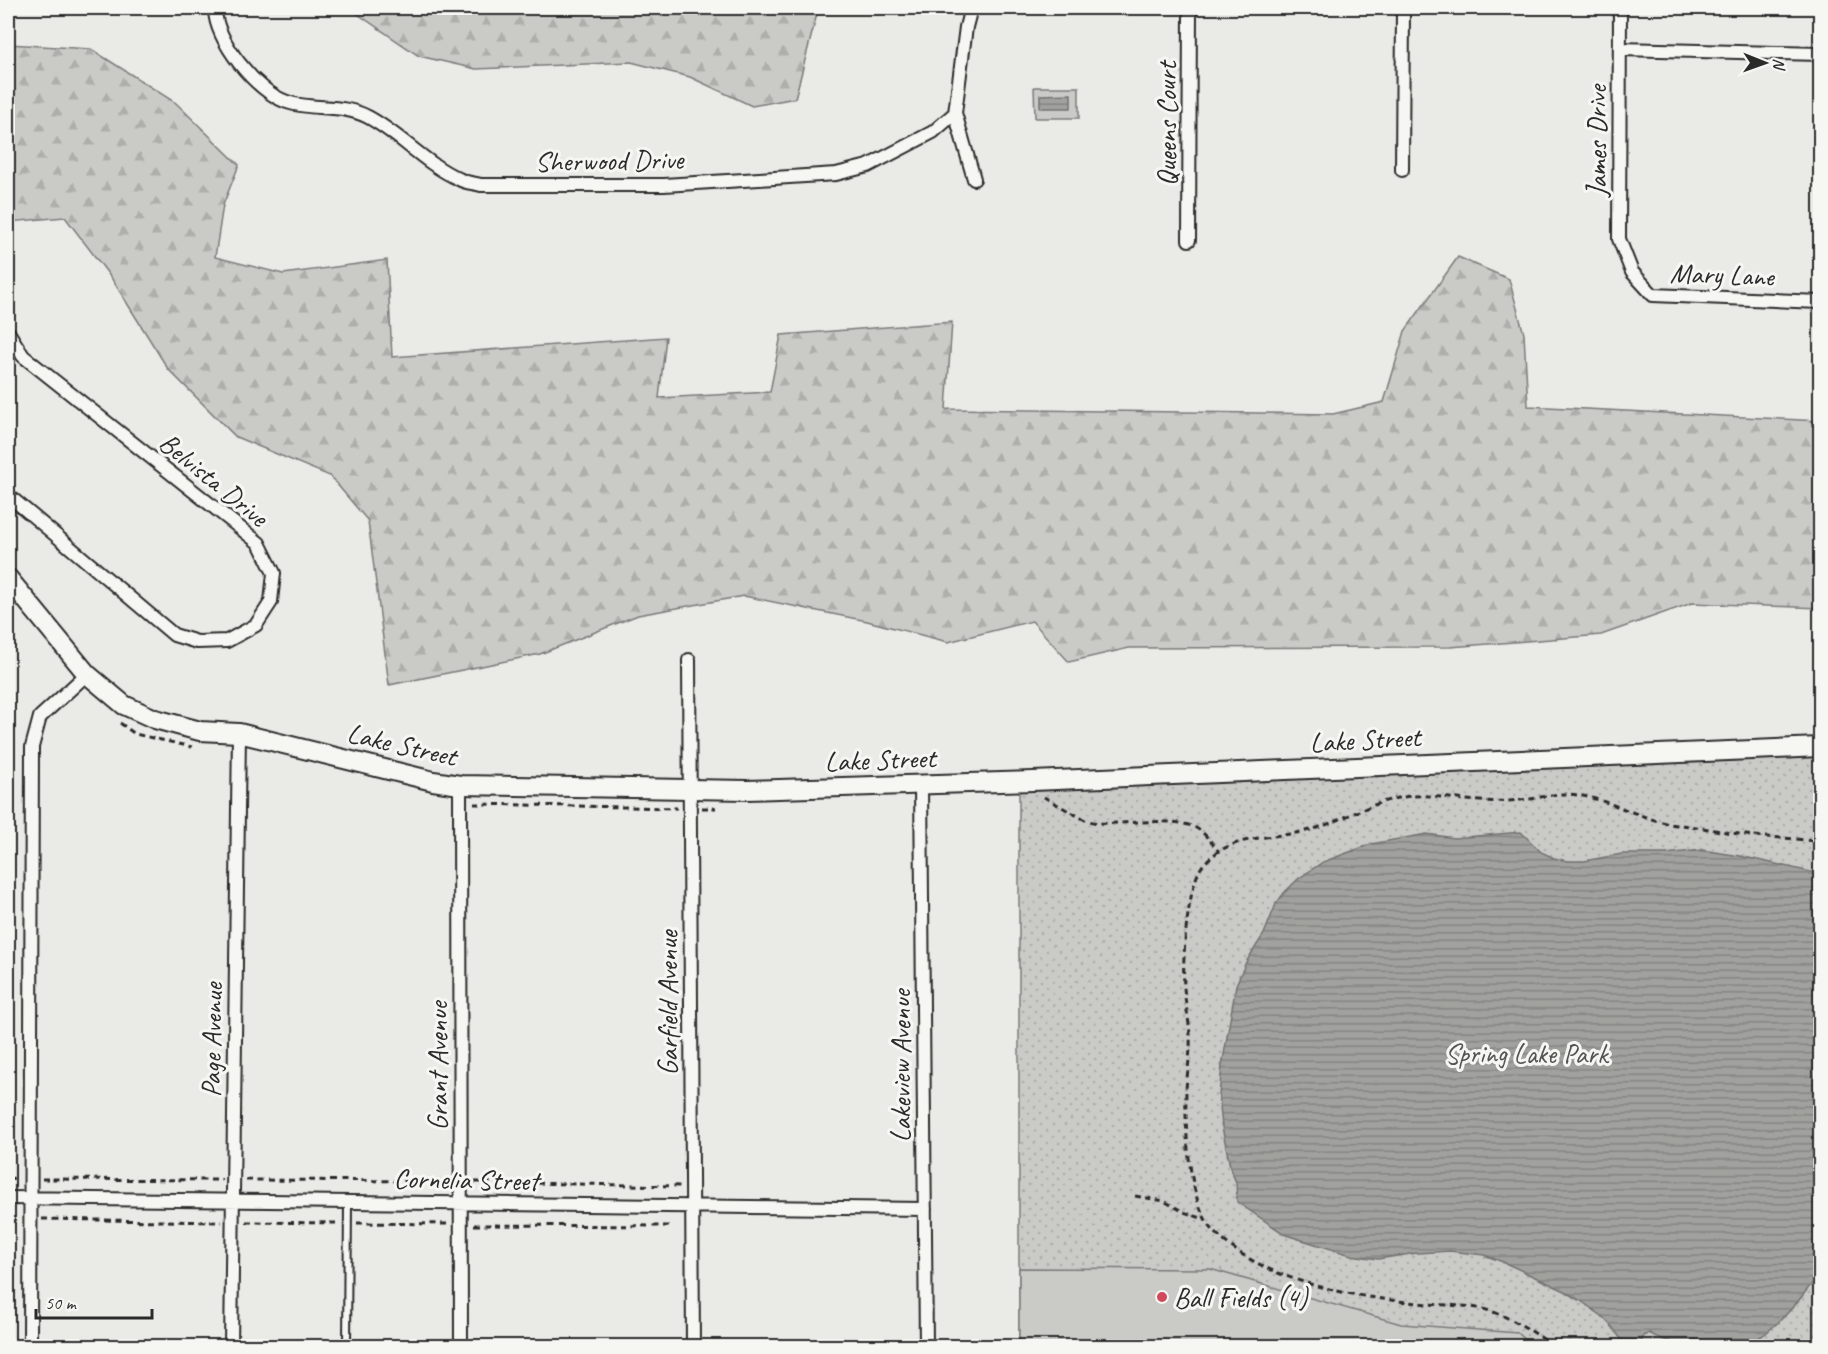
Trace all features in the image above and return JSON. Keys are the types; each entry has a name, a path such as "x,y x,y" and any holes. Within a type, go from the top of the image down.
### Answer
{"street":[{"name":"Sherwood Drive","path":"215,8 218,28 232,54 267,90 286,102 349,109 366,116 386,127 443,171 460,180 481,185 664,185 836,174 868,166 933,132 955,113"},
{"path":"971,8 966,27 955,113 974,179"},
{"name":"Queens Court","path":"1189,240 1190,8"},
{"path":"1402,170 1403,8"},
{"name":"James Drive","path":"1620,8 1619,239 1632,272"},
{"path":"1620,49 1821,54"},
{"name":"Mary Lane","path":"1632,272 1653,295 1821,302"},
{"name":"Belvista Drive","path":"8,332 23,356 258,543 274,573 271,602 256,625 227,640 197,642 174,635 8,495"},
{"name":"Lake Street","path":"8,578 87,674 124,705 155,719 200,731 239,733 433,781 460,785 690,790 1045,781 1821,747"},
{"name":"Garfield Avenue","path":"688,660 693,1347"},
{"path":"30,1347 32,747 40,717 87,674"},
{"name":"Page Avenue","path":"231,1347 239,733"},
{"name":"Lakeview Avenue","path":"921,784 926,1347"},
{"name":"Grant Avenue","path":"460,785 461,1347"},
{"name":"Cornelia Street","path":"8,1198 925,1209"}],"lane":[{"path":"347,1347 348,1202"}],"path":[{"path":"1553,1347 1504,1317 1485,1310 1371,1298 1342,1293 1302,1281 1260,1264 1239,1252 1213,1230 1204,1219 1195,1197 1192,1178 1186,1087 1190,1038 1184,985 1188,918 1196,877 1201,867 1219,852 1262,836 1291,834 1326,826 1376,803 1407,796 1481,801 1527,800 1562,794 1606,803 1662,822 1740,834 1821,842"},
{"path":"1044,797 1085,820 1097,823 1172,823 1190,826 1206,835 1219,852"},
{"path":"1135,1196 1164,1201 1184,1212 1204,1219"},
{"path":"1816,1347 1821,1344"}],"green space":[{"path":"349,8 809,8 817,14 795,98 752,106 690,77 631,62 476,69 419,56"},
{"path":"8,44 91,49 176,103 239,165 223,205 215,257 283,274 387,260 392,357 666,337 659,398 770,392 781,335 952,322 946,409 1333,414 1384,402 1405,331 1458,257 1509,279 1524,334 1528,406 1820,421 1820,608 1692,603 1601,635 1450,647 1129,648 1069,662 1032,621 948,642 867,621 744,596 638,615 540,654 389,685 368,521 330,476 236,437 168,369 112,279 65,217 8,222"},
{"path":"1034,87 1079,87 1079,118 1035,118"},
{"name":"Spring Lake Park","path":"1820,747 1820,1346 1019,1346 1019,782"},
{"name":"Ball Fields (4)","path":"1019,1268 1210,1269 1401,1324 1518,1333 1532,1346 1019,1346"}],"shaded area":[{"path":"1071,94 1071,108 1040,108 1040,95"},
{"path":"1521,832 1541,852 1568,861 1584,861 1622,854 1665,854 1702,850 1820,874 1820,1276 1783,1318 1756,1339 1730,1345 1701,1346 1673,1342 1649,1333 1644,1336 1639,1346 1626,1346 1602,1316 1581,1301 1503,1262 1484,1255 1450,1251 1378,1259 1351,1255 1286,1235 1237,1202 1236,1182 1231,1171 1222,1127 1219,1095 1222,1066 1236,985 1246,962 1264,934 1276,904 1284,893 1298,879 1323,862 1371,844 1427,834 1454,838"}],"place":[{"name":"Ball Fields (4)","path":"1162,1297"}]}
